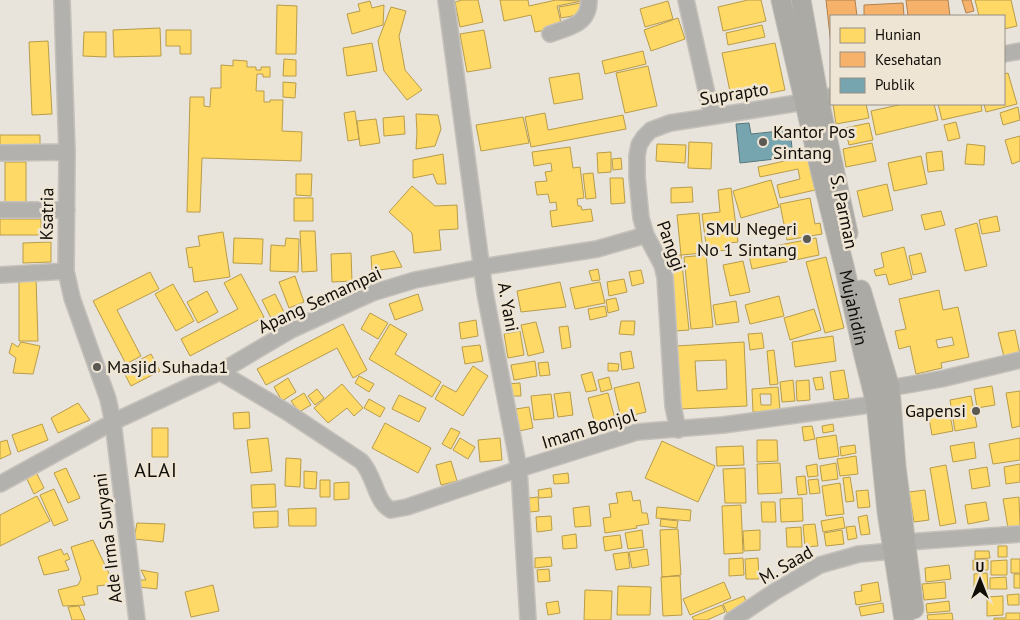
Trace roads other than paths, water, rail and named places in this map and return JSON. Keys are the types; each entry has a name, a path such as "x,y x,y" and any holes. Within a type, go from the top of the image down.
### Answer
{"main road":[{"name":"Mujahidin","path":"781,0 818,99 876,404 900,546 916,620"},
{"name":"S. Parman","path":"801,0 818,99 859,282 890,388 900,546"},
{"name":"Mujahidin","path":"900,546 904,620"}],"street":[{"name":"Ksatria","path":"62,0 67,152 66,270 72,298 108,399 113,422"},
{"name":"A. Yani","path":"446,0 485,293 520,469 528,620"},
{"path":"550,34 578,24 587,16 589,0"},
{"path":"686,0 712,116"},
{"path":"1005,54 1020,51"},
{"name":"Suprapto","path":"670,123 818,99"},
{"name":"Panggi","path":"670,123 650,130 639,145 637,177 646,235 662,265 665,277 673,406 678,430"},
{"path":"0,153 67,152"},
{"path":"0,210 67,210"},
{"name":"Apang Semampai","path":"0,484 113,422 220,372 291,330 372,293 415,280 482,267 597,249 646,235"},
{"path":"0,274 66,270"},
{"path":"876,404 890,388 941,379 1020,360"},
{"name":"Imam Bonjol","path":"220,372 287,412 361,461 369,470 383,505 391,510 407,508 520,469 637,432 678,430 876,404"},
{"name":"Ade Irma Suryani","path":"113,422 137,620"},
{"name":"M. Saad","path":"732,620 820,565 859,554 900,546 1020,534"}],"place":[{"name":"Kantor Pos Sintang","path":"763,142"},
{"name":"SMU Negeri No 1 Sintang","path":"807,239"},
{"name":"Masjid Suhada1","path":"97,367"},
{"name":"Gapensi","path":"976,411"}],"district":[{"name":"ALAI","path":"156,470"}]}
